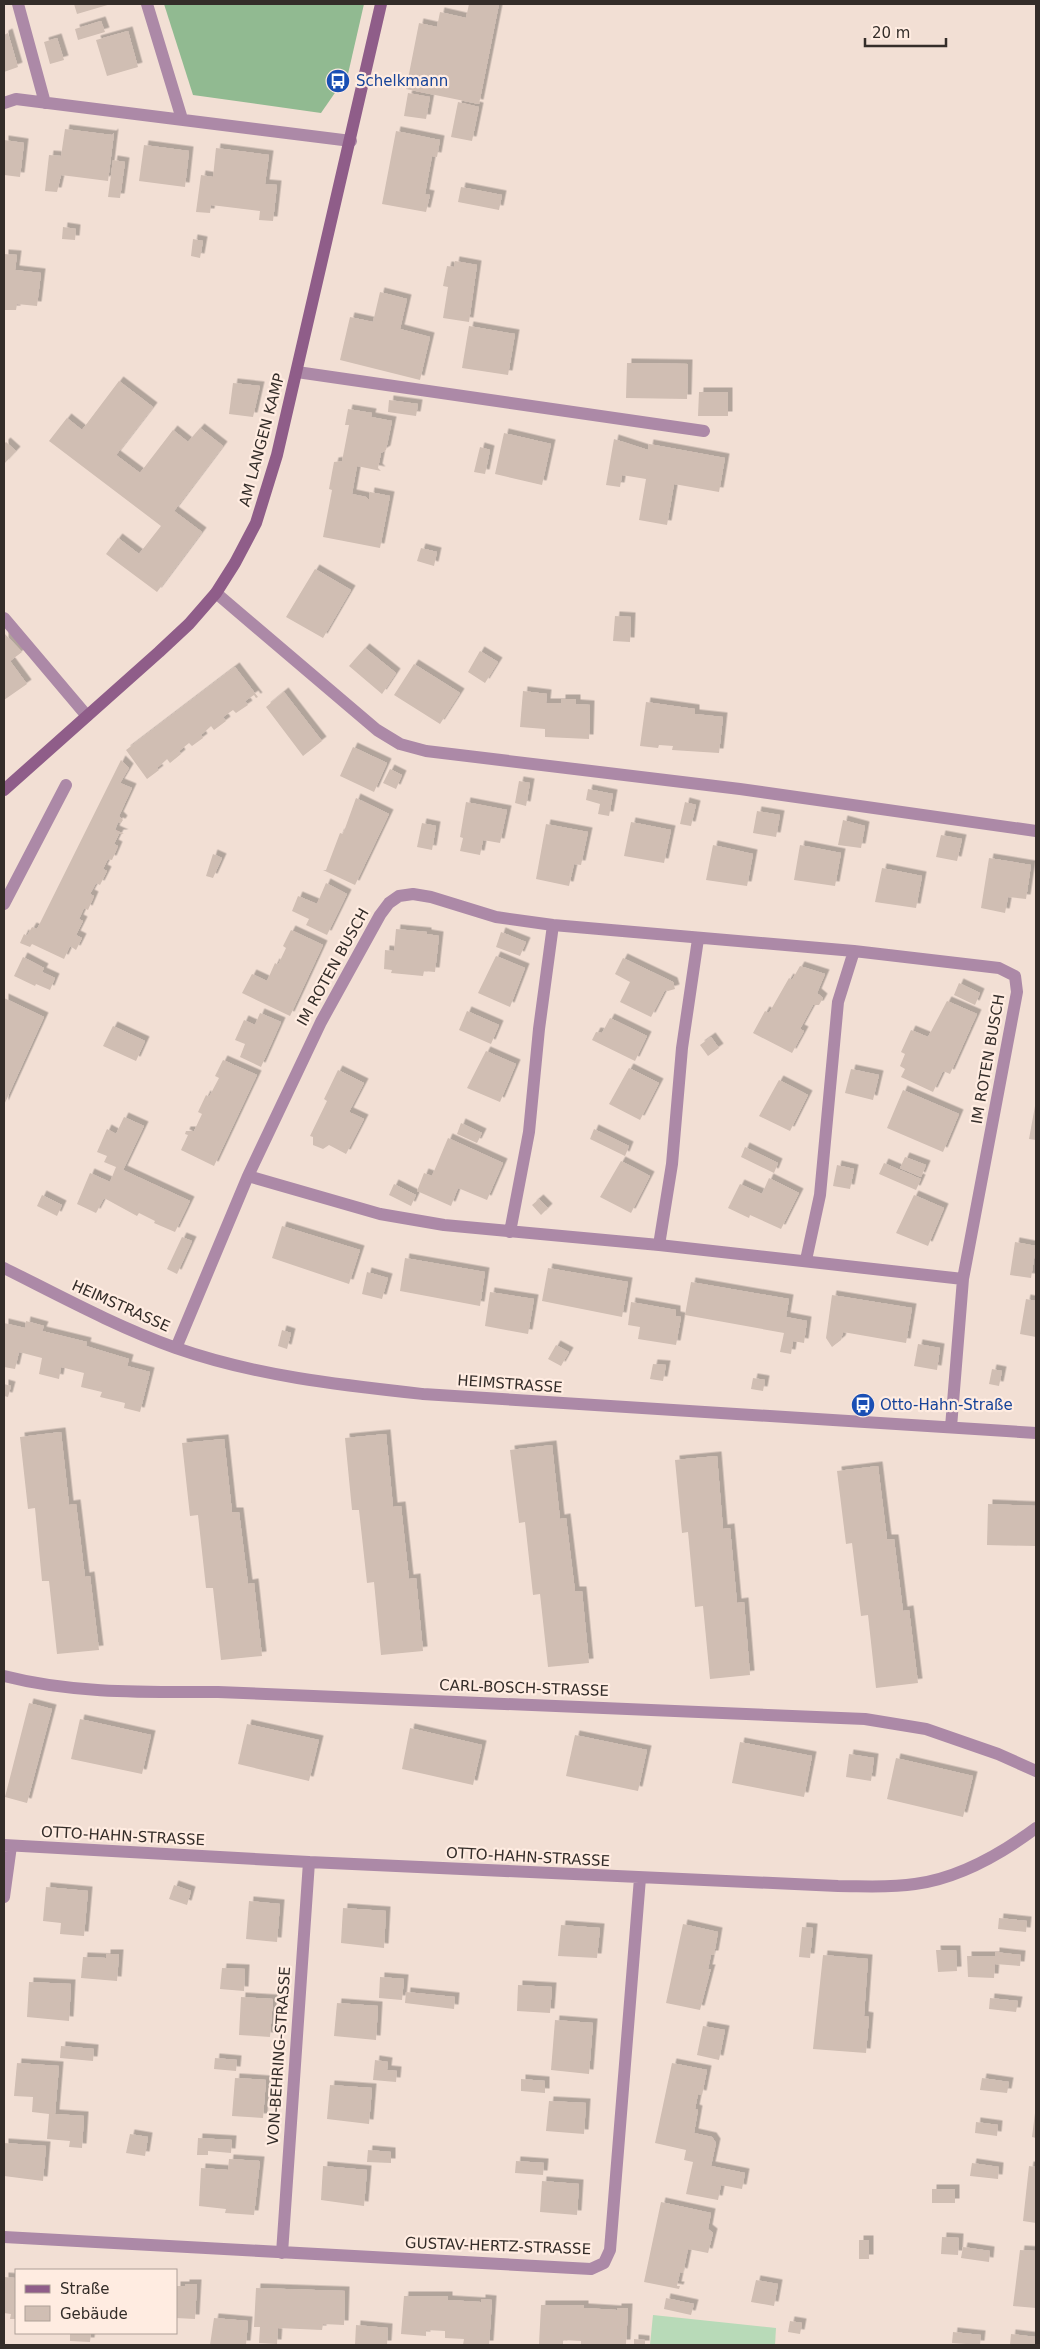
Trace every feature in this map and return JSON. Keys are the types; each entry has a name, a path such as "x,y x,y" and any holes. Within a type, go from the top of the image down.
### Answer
{"street":[{"path":"18,4 45,103"},
{"path":"147,4 182,119"},
{"name":"AM LANGEN KAMP","path":"4,790 189,624 216,593 236,563 256,523 278,455 382,4"},
{"path":"4,103 16,99 351,141"},
{"path":"297,372 704,431"},
{"path":"216,593 377,730 400,744 426,751 740,789 1036,831"},
{"path":"4,618 87,716"},
{"path":"4,904 66,785"},
{"name":"IM ROTEN BUSCH","path":"176,1348 248,1176 321,1022 380,915 389,903 399,896 422,896 496,917 554,925 698,939 854,951 999,968 1015,976 1017,992 963,1279 951,1427"},
{"path":"510,1232 529,1132 539,1029 554,925"},
{"path":"659,1245 672,1164 682,1048 698,939"},
{"path":"806,1260 820,1195 838,1002 854,951"},
{"path":"248,1176 380,1214 444,1225 806,1260 963,1279"},
{"name":"HEIMSTRASSE","path":"4,1268 80,1307 176,1348 257,1371 332,1384 423,1394 1036,1433"},
{"name":"CARL-BOSCH-STRASSE","path":"4,1676 37,1685 112,1691 218,1692 866,1719 926,1729 998,1754 1036,1771"},
{"name":"OTTO-HAHN-STRASSE","path":"7,1845 309,1862 838,1886 916,1884 963,1872 1006,1850 1036,1828"},
{"path":"4,1897 7,1845"},
{"name":"VON-BEHRING-STRASSE","path":"282,2253 309,1862"},
{"name":"GUSTAV-HERTZ-STRASSE","path":"4,2236 591,2269 604,2263 610,2250 640,1878"}],"green space":[{"path":"164,4 364,4 348,74 321,113 193,95"},
{"path":"653,2315 776,2328 775,2345 650,2345"}],"building":[{"path":"74,4 111,4 77,14"},
{"path":"469,4 499,4 479,104 406,89 419,23 437,27 440,12 466,18"},
{"path":"101,21 105,32 78,40 75,29"},
{"path":"128,31 138,67 107,76 96,40"},
{"path":"8,33 18,67 4,72 4,35"},
{"path":"57,38 64,60 50,64 44,42"},
{"path":"408,93 430,97 426,119 404,116"},
{"path":"458,102 479,107 472,141 451,137"},
{"path":"65,129 112,135 114,133 108,181 61,175 57,192 45,191 49,155 61,156"},
{"path":"396,131 440,140 437,157 432,156 425,194 430,195 426,212 382,204"},
{"path":"4,140 24,143 20,177 4,175"},
{"path":"144,145 189,151 185,187 139,181"},
{"path":"216,148 269,155 265,184 277,185 273,221 259,220 260,211 211,205 210,213 196,212 201,175 213,177"},
{"path":"113,160 125,162 120,198 108,197"},
{"path":"461,187 502,195 499,210 458,202"},
{"path":"63,227 76,229 75,240 62,239"},
{"path":"193,239 203,241 200,258 191,256"},
{"path":"4,254 17,255 15,270 41,273 37,306 17,304 16,310 4,310"},
{"path":"455,261 477,265 469,322 443,318 448,287 443,286 447,266 454,267"},
{"path":"380,292 407,299 400,329 430,337 420,380 340,360 350,317 373,322"},
{"path":"469,326 515,334 508,375 462,368"},
{"path":"627,363 688,364 687,399 626,398"},
{"path":"119,381 153,407 116,455 140,473 173,430 188,442 200,428 223,446 174,511 202,532 157,592 106,554 118,538 139,554 161,526 49,441 67,418 82,430"},
{"path":"233,383 260,386 253,417 229,414"},
{"path":"699,392 728,392 728,416 698,416"},
{"path":"389,400 418,404 416,416 388,412"},
{"path":"348,409 372,413 371,417 392,421 386,450 381,453 378,468 381,471 357,466 352,494 366,497 369,500 370,492 390,496 380,548 323,537 332,490 329,489 334,462 342,461 349,425 345,425"},
{"path":"504,433 551,444 542,485 495,474"},
{"path":"614,439 648,450 649,444 725,458 719,492 674,484 667,525 639,520 646,479 622,475 620,487 606,485"},
{"path":"6,442 16,451 4,464 4,444"},
{"path":"480,447 490,450 485,474 474,472"},
{"path":"421,548 437,552 434,566 417,561"},
{"path":"315,569 351,590 323,638 286,617"},
{"path":"615,616 631,617 630,642 613,641"},
{"path":"4,633 22,652 10,661 27,684 4,700"},
{"path":"365,648 396,673 382,694 349,666"},
{"path":"480,651 498,662 485,683 468,672"},
{"path":"414,664 460,693 440,724 394,695"},
{"path":"235,667 258,697 256,698 254,695 245,701 248,705 236,713 233,710 223,717 226,721 214,730 211,726 201,735 203,738 192,746 189,743 179,751 181,754 170,763 167,759 157,768 159,770 147,779 126,750"},
{"path":"523,691 547,694 546,703 561,703 561,699 576,699 576,704 590,705 589,739 545,737 545,729 520,727"},
{"path":"284,692 322,741 303,756 266,707"},
{"path":"646,702 695,709 695,714 723,717 719,753 672,750 673,746 659,745 658,748 640,746"},
{"path":"353,747 387,763 374,792 340,776"},
{"path":"121,760 129,768 120,783 132,788 119,816 123,820 121,823 118,822 115,830 124,834 119,834 114,844 118,846 112,860 108,859 103,869 107,871 100,885 96,883 90,894 94,896 88,910 84,908 79,919 83,921 76,935 82,938 76,950 70,946 64,959 32,944 30,947 20,943 24,934 27,936 32,927 37,929"},
{"path":"390,769 402,775 396,789 383,783"},
{"path":"519,781 530,783 526,806 515,803"},
{"path":"588,789 613,794 609,816 598,814 600,804 586,800"},
{"path":"356,798 389,814 355,885 323,870 326,870 340,833 343,834"},
{"path":"466,802 507,810 500,843 483,840 480,855 460,851 463,838 460,837"},
{"path":"685,802 696,805 691,826 680,824"},
{"path":"757,811 780,815 776,837 753,833"},
{"path":"843,820 865,826 861,848 838,845"},
{"path":"631,822 671,830 664,863 624,856"},
{"path":"422,823 436,826 432,850 417,847"},
{"path":"546,824 588,832 581,865 574,864 569,886 536,879"},
{"path":"941,835 962,839 957,861 936,857"},
{"path":"713,845 753,854 747,886 706,880"},
{"path":"800,845 841,853 835,886 794,880"},
{"path":"213,854 222,858 213,878 206,876"},
{"path":"989,858 1031,865 1026,899 1008,897 1005,913 981,908"},
{"path":"882,868 922,876 916,908 875,902"},
{"path":"326,883 347,894 327,935 306,925 309,919 292,911 298,896 317,904"},
{"path":"396,929 427,932 427,934 439,936 435,972 424,971 423,976 391,973 392,970 384,969 385,950 394,951"},
{"path":"291,930 323,945 290,1016 242,993 252,974 267,981 275,963 278,965 286,948 283,946"},
{"path":"501,932 526,942 520,956 496,947"},
{"path":"496,956 525,968 510,1007 478,993"},
{"path":"23,957 44,968 42,972 55,978 50,990 36,984 35,986 14,976"},
{"path":"623,958 673,982 675,989 665,990 651,1017 620,1002 630,982 615,974"},
{"path":"800,966 825,974 817,993 823,998 819,1005 813,1005 800,1029 804,1031 792,1053 753,1033 765,1011 769,1013 789,978 792,980"},
{"path":"959,983 980,993 975,1005 954,995"},
{"path":"4,998 44,1017 4,1105"},
{"path":"947,1001 977,1014 950,1074 943,1071 933,1092 901,1077 905,1069 900,1066 905,1054 901,1052 911,1030 928,1037"},
{"path":"467,1011 499,1025 491,1044 459,1030"},
{"path":"260,1013 281,1022 261,1067 240,1057 245,1044 235,1040 244,1020 255,1025"},
{"path":"610,1018 647,1036 635,1061 592,1040 596,1032 602,1033"},
{"path":"113,1026 145,1041 136,1061 103,1046"},
{"path":"711,1037 719,1048 708,1056 700,1045"},
{"path":"486,1051 516,1064 500,1102 467,1088"},
{"path":"223,1060 257,1075 214,1166 181,1150 188,1135 185,1134 186,1131 194,1131 202,1114 198,1112 206,1095 209,1097 219,1078 215,1076"},
{"path":"629,1068 659,1083 640,1120 609,1104"},
{"path":"851,1069 879,1075 873,1100 845,1093"},
{"path":"338,1070 364,1083 349,1112 364,1119 346,1154 329,1145 323,1149 313,1145 313,1137 310,1136 327,1101 324,1099"},
{"path":"779,1080 808,1095 790,1131 759,1116"},
{"path":"903,1090 959,1114 943,1152 887,1128"},
{"path":"1036,1106 1036,1140 1029,1139"},
{"path":"124,1117 144,1126 123,1170 190,1201 175,1232 154,1223 155,1221 139,1213 137,1216 104,1198 96,1213 77,1204 90,1173 110,1182 116,1167 104,1162 107,1156 97,1152 107,1129 116,1134"},
{"path":"461,1123 482,1133 477,1143 457,1134"},
{"path":"594,1129 629,1146 625,1156 590,1139"},
{"path":"448,1138 503,1163 487,1200 458,1188 451,1206 417,1191 424,1173 432,1176"},
{"path":"745,1147 778,1163 774,1173 741,1157"},
{"path":"905,1157 926,1165 921,1177 900,1168"},
{"path":"621,1161 650,1176 631,1213 600,1197"},
{"path":"884,1163 921,1179 916,1190 879,1174"},
{"path":"837,1165 854,1169 850,1189 833,1186"},
{"path":"769,1178 799,1193 781,1229 750,1215 749,1218 728,1208 740,1184 762,1194"},
{"path":"394,1184 416,1195 411,1206 389,1195"},
{"path":"42,1195 62,1205 57,1216 37,1206"},
{"path":"914,1195 944,1208 928,1246 896,1233"},
{"path":"539,1199 548,1208 541,1215 532,1205"},
{"path":"282,1226 360,1250 349,1284 272,1258"},
{"path":"182,1237 192,1241 177,1274 167,1269"},
{"path":"1015,1242 1036,1246 1031,1278 1010,1275"},
{"path":"405,1258 485,1272 480,1306 400,1291"},
{"path":"548,1268 628,1282 622,1317 542,1301"},
{"path":"367,1272 388,1278 382,1299 362,1294"},
{"path":"691,1282 789,1299 786,1317 807,1321 804,1343 793,1341 791,1354 780,1352 784,1333 685,1315"},
{"path":"490,1292 534,1299 528,1334 485,1326"},
{"path":"832,1295 912,1308 906,1343 843,1332 841,1340 832,1347 826,1338"},
{"path":"1026,1299 1036,1301 1036,1337 1020,1334"},
{"path":"631,1302 676,1310 676,1316 681,1317 676,1345 638,1339 640,1327 628,1325"},
{"path":"26,1321 44,1326 42,1331 87,1342 86,1346 129,1359 127,1366 150,1372 140,1412 124,1408 125,1403 100,1397 102,1392 81,1387 84,1373 61,1367 59,1379 39,1374 42,1358 19,1352 15,1369 4,1367 4,1323 25,1328"},
{"path":"282,1330 291,1333 287,1349 278,1346"},
{"path":"918,1344 940,1348 937,1370 914,1366"},
{"path":"556,1345 569,1352 561,1366 548,1359"},
{"path":"653,1364 666,1365 663,1381 650,1379"},
{"path":"992,1369 1002,1371 999,1386 989,1384"},
{"path":"753,1378 765,1380 763,1391 751,1389"},
{"path":"4,1384 11,1386 8,1397 4,1396"},
{"path":"61,1432 69,1505 76,1504 85,1577 90,1576 99,1650 57,1654 49,1581 42,1581 35,1508 28,1509 20,1437"},
{"path":"386,1434 393,1507 401,1506 409,1579 416,1578 423,1651 381,1655 374,1582 367,1583 359,1510 352,1510 345,1438"},
{"path":"224,1439 232,1512 239,1512 248,1584 254,1583 262,1656 221,1660 213,1588 206,1588 198,1515 190,1516 182,1443"},
{"path":"552,1445 560,1519 566,1518 575,1591 582,1591 589,1663 548,1667 540,1594 533,1595 525,1522 519,1523 510,1450"},
{"path":"717,1456 723,1529 730,1528 737,1603 744,1602 750,1675 710,1679 703,1606 695,1607 688,1532 682,1533 675,1460"},
{"path":"878,1466 887,1539 894,1539 903,1611 909,1610 918,1683 876,1688 868,1615 861,1616 852,1543 846,1544 837,1471"},
{"path":"988,1504 1036,1506 1036,1546 987,1545"},
{"path":"29,1703 52,1709 27,1803 5,1797"},
{"path":"80,1719 151,1735 142,1774 71,1759"},
{"path":"247,1724 319,1740 309,1781 238,1764"},
{"path":"410,1728 482,1745 473,1785 402,1769"},
{"path":"575,1735 647,1750 638,1791 566,1776"},
{"path":"740,1742 812,1756 804,1797 732,1783"},
{"path":"849,1754 874,1758 871,1781 846,1777"},
{"path":"896,1758 973,1776 963,1817 887,1799"},
{"path":"174,1885 191,1891 187,1905 169,1899"},
{"path":"46,1887 88,1891 84,1936 60,1934 61,1923 43,1921"},
{"path":"249,1901 280,1904 277,1942 246,1939"},
{"path":"343,1908 386,1911 384,1948 341,1943"},
{"path":"999,1918 1027,1921 1026,1932 998,1929"},
{"path":"683,1924 718,1932 714,1955 711,1955 708,1969 711,1969 700,2010 666,2003"},
{"path":"561,1925 600,1928 597,1958 558,1956"},
{"path":"802,1927 813,1928 810,1958 799,1957"},
{"path":"936,1950 956,1950 957,1971 938,1972"},
{"path":"995,1952 1021,1955 1020,1966 995,1964 994,1978 968,1977 967,1956 995,1956"},
{"path":"106,1954 119,1954 117,1981 81,1978 83,1957 106,1958"},
{"path":"823,1955 868,1959 864,2016 869,2017 866,2053 813,2049"},
{"path":"222,1968 245,1969 244,1991 220,1989"},
{"path":"380,1977 404,1979 402,2000 379,1998"},
{"path":"29,1982 71,1984 69,2021 27,2017"},
{"path":"518,1985 552,1987 550,2013 517,2011"},
{"path":"406,1992 455,1997 454,2009 405,2003"},
{"path":"241,1997 273,1999 270,2037 239,2035"},
{"path":"990,1998 1018,2001 1016,2012 989,2009"},
{"path":"337,2003 378,2006 376,2040 334,2036"},
{"path":"555,2020 593,2023 589,2074 551,2070"},
{"path":"703,2026 725,2030 719,2060 697,2055"},
{"path":"61,2046 94,2049 93,2061 60,2058"},
{"path":"215,2058 237,2060 236,2071 214,2069"},
{"path":"375,2060 388,2062 387,2070 397,2071 396,2082 373,2080"},
{"path":"17,2063 59,2066 55,2114 84,2116 82,2148 69,2147 70,2141 47,2139 49,2114 32,2112 33,2097 14,2096"},
{"path":"672,2063 707,2070 702,2095 698,2094 695,2109 698,2110 694,2133 712,2137 716,2143 711,2166 745,2173 742,2189 721,2185 718,2200 686,2194 693,2162 684,2160 686,2150 655,2143"},
{"path":"235,2078 266,2080 263,2118 232,2116"},
{"path":"982,2078 1009,2082 1007,2093 980,2090"},
{"path":"521,2079 545,2081 545,2093 521,2091"},
{"path":"330,2085 372,2088 369,2124 327,2119"},
{"path":"549,2101 586,2103 584,2134 546,2131"},
{"path":"1036,2113 1036,2138 1032,2137"},
{"path":"976,2122 998,2125 997,2136 975,2133"},
{"path":"130,2134 148,2137 145,2156 126,2153"},
{"path":"198,2138 232,2140 231,2153 208,2151 208,2155 197,2155"},
{"path":"4,2143 46,2146 43,2181 4,2176"},
{"path":"368,2150 391,2152 391,2163 367,2162"},
{"path":"229,2159 260,2161 254,2215 225,2213 226,2209 199,2206 201,2168 228,2170"},
{"path":"516,2161 544,2163 543,2175 515,2173"},
{"path":"972,2163 999,2167 998,2179 970,2176"},
{"path":"323,2166 367,2170 364,2206 321,2200"},
{"path":"1029,2166 1036,2167 1036,2223 1023,2221"},
{"path":"542,2181 579,2184 577,2215 540,2212"},
{"path":"932,2189 955,2189 955,2203 932,2203"},
{"path":"661,2202 711,2213 708,2229 713,2233 708,2253 688,2249 683,2273 680,2272 677,2286 680,2286 679,2289 644,2282"},
{"path":"942,2237 959,2238 958,2255 941,2254"},
{"path":"859,2240 869,2240 869,2259 859,2259"},
{"path":"963,2247 990,2251 989,2262 961,2258"},
{"path":"1020,2250 1036,2251 1036,2308 1013,2306"},
{"path":"4,2277 15,2278 15,2319 10,2319 11,2314 4,2313"},
{"path":"756,2280 778,2284 774,2306 751,2302"},
{"path":"185,2284 197,2284 195,2319 178,2318 178,2286 185,2286"},
{"path":"256,2288 345,2291 344,2325 323,2324 322,2330 278,2328 277,2344 259,2343 260,2327 254,2327"},
{"path":"404,2296 448,2296 448,2300 481,2302 481,2299 492,2300 489,2345 463,2345 464,2339 445,2338 445,2331 426,2330 426,2336 401,2334"},
{"path":"666,2298 694,2304 691,2315 664,2309"},
{"path":"541,2305 584,2305 584,2308 617,2310 617,2308 628,2308 626,2344 581,2345 581,2341 563,2340 563,2345 539,2344"},
{"path":"214,2318 248,2321 246,2345 210,2345"},
{"path":"790,2321 802,2323 800,2334 788,2332"},
{"path":"356,2325 388,2328 387,2345 355,2345"},
{"path":"953,2332 981,2335 980,2345 952,2343"},
{"path":"70,2334 91,2334 90,2342 70,2341"},
{"path":"1011,2334 1036,2337 1036,2345 1010,2345"},
{"path":"634,2339 645,2340 645,2345 634,2345"}],"place":[{"name":"Schelkmann","path":"338,81"},
{"name":"Otto-Hahn-Straße","path":"863,1405"}]}
